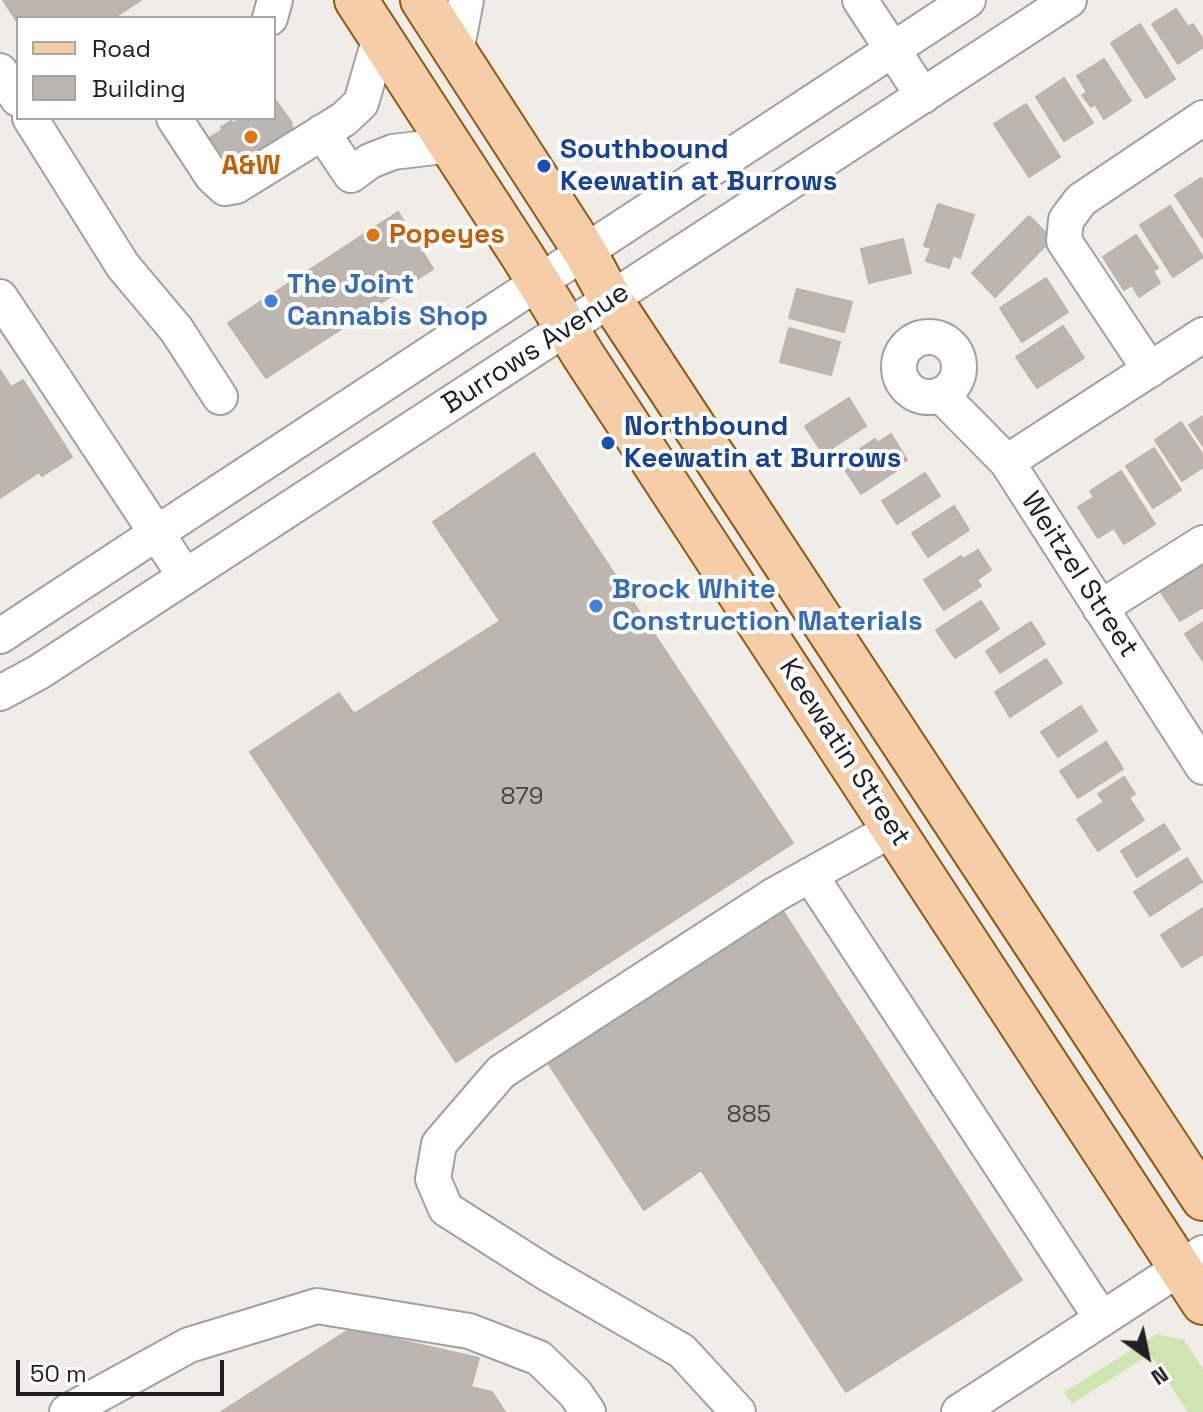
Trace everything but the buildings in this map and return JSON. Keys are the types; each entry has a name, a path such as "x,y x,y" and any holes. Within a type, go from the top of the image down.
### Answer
{"main road":[{"name":"Keewatin Street","path":"356,0 539,282 566,329 893,829 1192,1260 1203,1303"},
{"name":"Keewatin Street","path":"422,0 585,252 611,300 1203,1199"}],"street":[{"path":"456,52 466,0"},
{"path":"860,0 923,96"},
{"name":"Burrows Avenue","path":"0,636 968,0"},
{"name":"Burrows Avenue","path":"0,693 39,672 1069,0"},
{"path":"175,120 212,176 225,188 236,186 344,119 361,103 380,37"},
{"path":"0,71 16,96"},
{"path":"1150,370 1064,241 1066,220 1081,200 1203,118"},
{"path":"31,120 123,266 176,329 220,397"},
{"path":"322,132 351,175 370,161 393,152 451,145"},
{"path":"0,297 185,576"},
{"path":"1007,462 1203,335"},
{"name":"Weitzel Street","path":"941,395 1007,462 1203,767"},
{"path":"1100,608 1203,543"},
{"path":"738,1412 682,1351 545,1272 446,1209 433,1179 439,1144 501,1072 776,894 893,829"},
{"path":"810,875 1102,1319"},
{"path":"959,1412 1192,1260"},
{"path":"67,1412 189,1345 317,1306 469,1331 539,1358 575,1393 588,1412"}],"green space":[{"path":"1157,1334 1184,1340 1203,1369 1203,1412 1188,1412 1150,1354 1072,1404 1064,1392"}],"place":[{"name":"A&W","path":"251,137"},
{"name":"Southbound Keewatin at Burrows","path":"544,166"},
{"name":"Popeyes","path":"373,235"},
{"name":"The Joint Cannabis Shop","path":"271,301"},
{"name":"Northbound Keewatin at Burrows","path":"608,443"},
{"name":"Brock White Construction Materials","path":"596,606"}]}
